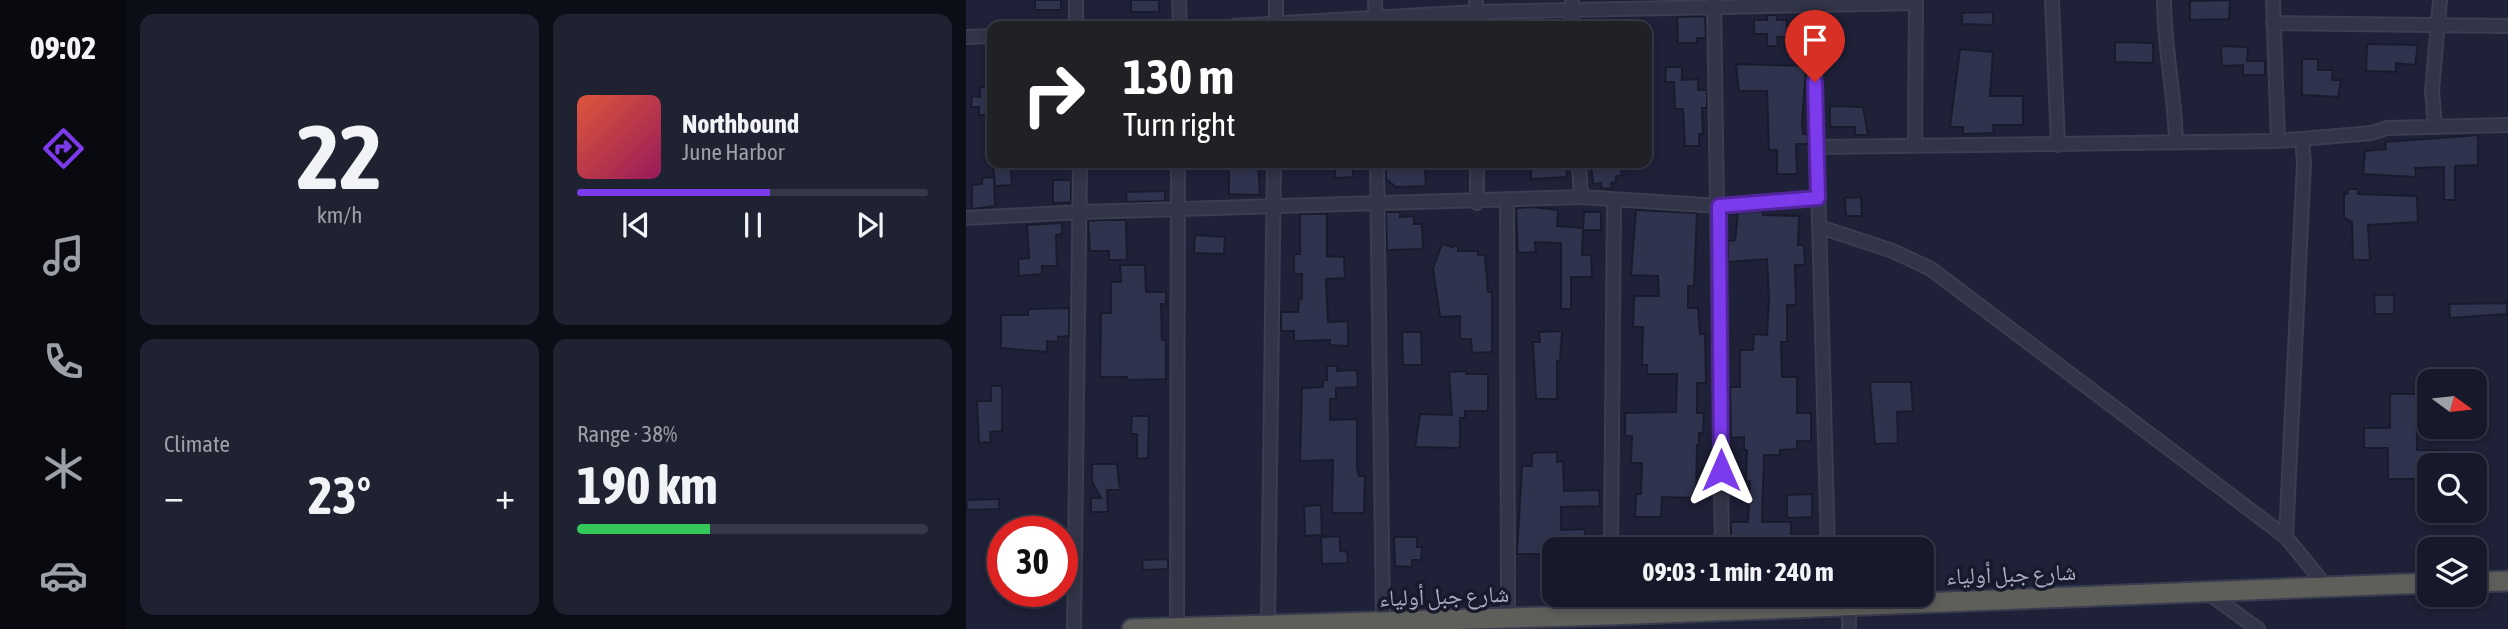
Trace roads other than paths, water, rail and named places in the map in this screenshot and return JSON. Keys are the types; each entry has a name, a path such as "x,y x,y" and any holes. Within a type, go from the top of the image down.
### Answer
{"highway":[{"path":"2487,582 2508,581"},
{"name":"شارع جبل أولياء","path":"1934,599 2208,593 2325,585 2417,583"},
{"name":"شارع جبل أولياء","path":"1132,629 1508,618 1595,607"}],"street":[{"path":"1076,0 1076,21"},
{"path":"1179,0 1180,21"},
{"path":"1276,0 1276,21"},
{"path":"1375,0 1376,21"},
{"path":"2052,0 2058,145"},
{"path":"2164,0 2165,49 2175,102 2176,142"},
{"path":"2273,0 2278,141"},
{"path":"2435,125 2432,91 2434,42 2439,26 2440,0"},
{"path":"1382,21 1476,6 1916,1 1915,144"},
{"path":"1813,3 1828,537"},
{"path":"1714,4 1719,206 1721,537"},
{"path":"2273,23 2508,26"},
{"path":"966,37 987,36"},
{"path":"1818,147 2278,141 2435,125 2508,125"},
{"path":"2286,537 2304,163 2302,139"},
{"path":"1074,629 1082,212 1080,168"},
{"path":"1177,627 1178,168"},
{"path":"1268,624 1274,168"},
{"path":"1377,168 1383,622"},
{"path":"1477,168 1477,202"},
{"path":"1580,168 1581,197"},
{"path":"966,218 1581,197 1719,206 1818,198"},
{"path":"1507,199 1508,618"},
{"path":"1611,537 1614,200"},
{"path":"1820,227 1893,251 1931,269 2286,537 2325,585"},
{"path":"2208,593 2258,629"},
{"path":"1839,607 1849,629"}]}
